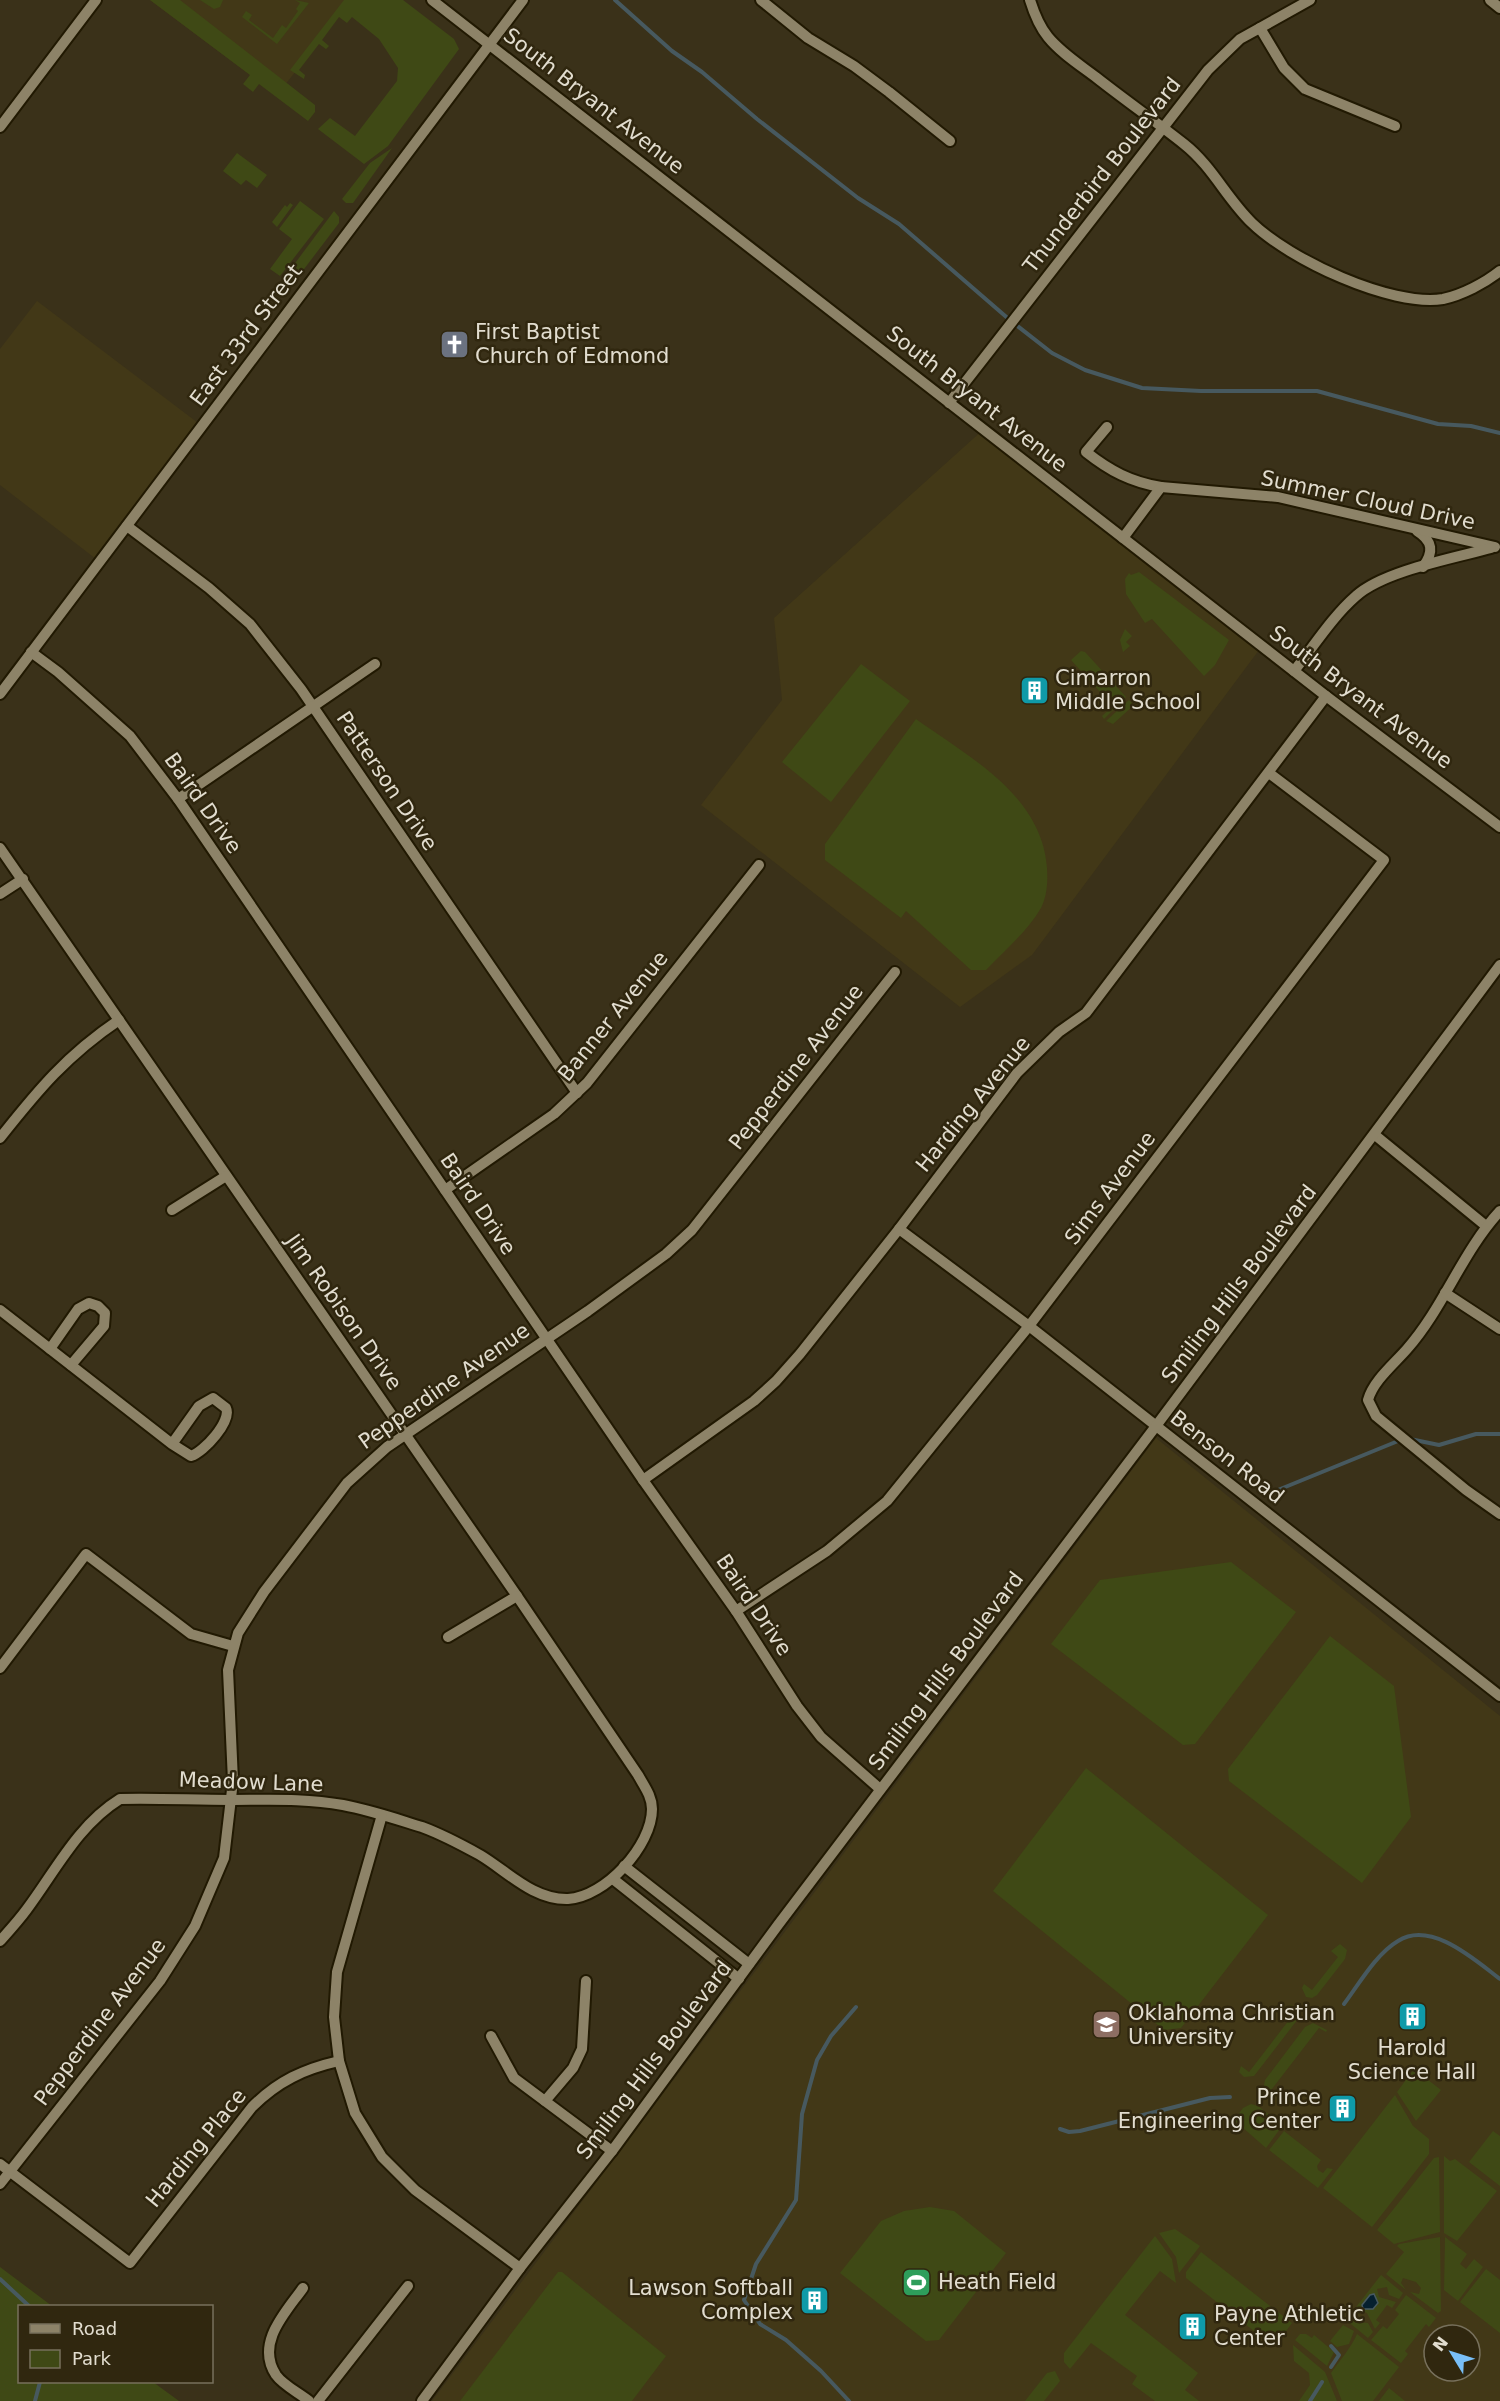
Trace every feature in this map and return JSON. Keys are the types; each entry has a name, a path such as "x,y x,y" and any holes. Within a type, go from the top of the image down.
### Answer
{"street":[{"path":"0,127 96,0"},
{"name":"South Bryant Avenue","path":"432,0 1326,696 1500,827"},
{"name":"East 33rd Street","path":"0,694 523,0"},
{"path":"761,0 808,38 854,66 889,92 950,141"},
{"path":"1030,0 1034,14 1047,36 1069,57 1186,145 1205,164 1236,206 1271,240 1352,283 1376,291 1443,299 1471,289 1500,271"},
{"name":"Thunderbird Boulevard","path":"949,403 1162,128 1220,57 1240,39 1310,0"},
{"path":"1490,0 1500,8"},
{"path":"1260,28 1284,68 1305,89 1395,126"},
{"name":"Summer Cloud Drive","path":"1107,426 1086,452 1112,472 1142,484 1278,497 1497,546"},
{"path":"1123,538 1161,487"},
{"name":"Patterson Drive","path":"127,526 208,588 250,624 313,707 577,1093"},
{"path":"1412,528 1429,540 1431,547 1429,559 1423,567"},
{"path":"1294,671 1341,611 1357,594 1374,583 1497,546"},
{"name":"Baird Drive","path":"32,652 130,736 178,799 643,1480 736,1611 797,1706 821,1737 880,1789"},
{"path":"178,799 375,664"},
{"name":"Harding Avenue","path":"643,1480 754,1401 800,1354 899,1229 1017,1073 1059,1032 1086,1013 1326,696"},
{"name":"Sims Avenue","path":"736,1611 826,1551 887,1501 1029,1326 1384,860 1269,774"},
{"name":"Jim Robison Drive","path":"0,848 517,1596 647,1790 652,1809 649,1827 613,1879"},
{"name":"Banner Avenue","path":"445,1190 554,1114 577,1093 596,1073 759,864"},
{"path":"0,894 23,879"},
{"name":"Smiling Hills Boulevard","path":"422,2401 520,2268 612,2151 880,1789 1375,1135 1500,965"},
{"name":"Pepperdine Avenue","path":"0,2184 160,1981 195,1926 224,1858 231,1800 232,1742 227,1685 233,1646 245,1620 264,1592 347,1483 387,1447 640,1275 692,1230 895,972"},
{"path":"0,1138 70,1056 119,1020"},
{"path":"1375,1135 1486,1226"},
{"path":"172,1210 226,1176"},
{"path":"1500,1211 1486,1226 1411,1345 1372,1389 1368,1400 1376,1416 1466,1490 1500,1514"},
{"name":"Benson Road","path":"899,1229 1029,1326 1500,1696"},
{"path":"1445,1293 1500,1329"},
{"path":"50,1349 78,1309 89,1303 98,1306 105,1313 104,1326 71,1365"},
{"path":"0,1310 172,1444 191,1456 197,1454 225,1424 228,1417 226,1408 213,1398 203,1401 172,1444"},
{"path":"0,1668 86,1554 191,1634 233,1646"},
{"path":"448,1637 517,1596"},
{"name":"Meadow Lane","path":"0,1941 26,1911 78,1837 106,1808 120,1799 298,1800 344,1805 425,1828 479,1855 533,1890 554,1898 581,1897 613,1879"},
{"path":"382,1815 337,1972 334,2017 339,2061 355,2113 382,2157 415,2190 520,2268"},
{"path":"624,1866 749,1964"},
{"path":"613,1879 739,1979"},
{"path":"545,2101 573,2068 582,2049 586,1981"},
{"path":"491,2036 509,2072 612,2151"},
{"name":"Harding Place","path":"10,2171 130,2263 252,2107 268,2091 287,2078 311,2067 339,2061"},
{"path":"0,2164 10,2171"},
{"path":"318,2401 408,2286"},
{"path":"303,2288 273,2329 270,2361 277,2376 309,2401"}],"shaded area":[{"path":"150,0 352,0 277,95"},
{"path":"37,301 202,426 100,562 0,485 0,349"},
{"path":"984,429 1262,646 1032,955 960,1007 701,805 782,700 774,618"},
{"name":"Oklahoma Christian University","path":"1156,1438 1500,1716 1500,2401 432,2401"}],"green space":[{"path":"150,0 180,0 315,105 315,112 308,121 259,84 253,92 243,84 250,75"},
{"path":"200,0 223,0 220,7 214,9"},
{"path":"295,0 309,3 277,44 242,17 246,11 252,15 249,20 273,38 282,25 286,28 298,11 296,9 300,3"},
{"path":"344,0 403,0 454,39 459,49 388,146 364,164 318,129 330,118 355,136 397,81 398,68 379,39 352,17 347,23 339,17 322,40 329,46 326,49 319,44 299,70 305,75 304,79 290,70"},
{"path":"392,148 353,203 346,203 342,199 370,163"},
{"path":"237,153 267,175 257,188 246,180 241,185 223,171"},
{"path":"300,201 324,219 280,276 270,269 292,239 279,229"},
{"path":"290,203 293,205 277,227 272,222 285,205 287,207"},
{"path":"334,211 339,217 339,223 298,277 289,281 284,278"},
{"path":"1139,572 1229,640 1215,665 1204,676 1152,619 1145,623 1126,594 1125,579 1129,573 1131,575"},
{"path":"1125,629 1132,636 1126,642 1130,646 1123,652 1120,640"},
{"path":"1081,651 1085,652 1126,697 1104,719 1102,716 1113,706 1071,660"},
{"path":"861,664 910,701 831,802 782,762"},
{"path":"1129,700 1134,705 1113,724 1106,721"},
{"path":"916,719 999,780 1032,819 1042,842 1047,868 1047,889 1041,908 1023,933 986,970 971,970 906,911 901,918 825,860 825,844"},
{"path":"1231,1562 1296,1612 1195,1744 1183,1745 1051,1644 1100,1580"},
{"path":"1330,1636 1394,1686 1411,1817 1362,1883 1229,1781 1228,1769"},
{"path":"1086,1768 1268,1915 1181,2028 1164,2030 993,1891"},
{"path":"1340,1944 1347,1950 1345,1959 1317,1995 1312,1998 1306,1997 1302,1988 1304,1984 1312,1990 1338,1957 1331,1951"},
{"path":"1289,2004 1299,2009 1298,2019 1254,2076 1244,2077 1239,2072 1241,2066 1249,2072 1296,2011"},
{"path":"1313,2023 1327,2030 1326,2032 1319,2028 1268,2094 1274,2099 1272,2100 1263,2090 1265,2080 1305,2027"},
{"path":"1414,2069 1441,2090 1416,2121 1397,2092"},
{"path":"1395,2095 1413,2126 1429,2139 1429,2154 1372,2227 1323,2188"},
{"path":"1251,2104 1258,2106 1283,2125 1266,2148 1234,2120 1243,2108"},
{"path":"1284,2131 1321,2160 1317,2166 1318,2170 1323,2173 1327,2168 1333,2169 1318,2188 1269,2150"},
{"path":"1493,2131 1500,2136 1500,2186 1469,2162"},
{"path":"1444,2156 1450,2161 1455,2159 1497,2191 1457,2241 1444,2233"},
{"path":"1439,2157 1440,2232 1394,2244 1377,2230 1434,2158"},
{"name":"Heath Field","path":"930,2207 954,2211 1006,2253 939,2340 926,2341 840,2273 881,2221 904,2211"},
{"path":"1175,2229 1200,2246 1179,2273 1176,2257 1159,2233"},
{"path":"1155,2236 1172,2259 1176,2283 1160,2271 1125,2315 1198,2373 1185,2390 1199,2401 1155,2401 1132,2384 1137,2376 1091,2343 1070,2369 1064,2362 1064,2353"},
{"path":"1440,2237 1441,2311 1438,2313 1410,2292 1419,2294 1421,2288 1416,2282 1403,2278 1401,2283 1406,2290 1386,2274 1404,2252 1397,2246 1399,2244"},
{"path":"1445,2237 1467,2254 1460,2264 1466,2269 1474,2259 1483,2267 1458,2301 1444,2290"},
{"path":"1201,2252 1292,2323 1281,2338 1263,2338 1186,2278 1186,2272"},
{"path":"0,2267 51,2305 18,2305 18,2383 154,2383 179,2401 0,2401"},
{"path":"1486,2269 1500,2280 1500,2333 1460,2302"},
{"path":"558,2272 562,2272 666,2356 632,2401 460,2401"},
{"path":"1381,2275 1403,2293 1399,2299 1389,2295 1387,2287 1377,2289 1379,2297 1396,2302 1392,2308 1387,2305 1376,2320 1380,2323 1375,2329 1367,2313 1361,2311 1357,2315 1358,2322 1368,2323 1373,2332 1368,2338 1346,2320"},
{"path":"1406,2295 1436,2318 1432,2323 1422,2323 1422,2329 1405,2351 1408,2354 1401,2363 1371,2340 1383,2326 1387,2329 1399,2314 1395,2310"},
{"path":"1343,2325 1354,2331 1349,2344 1337,2347 1330,2341"},
{"path":"1300,2334 1306,2334 1312,2338 1314,2335 1334,2352 1327,2366 1295,2340"},
{"path":"1357,2334 1399,2367 1373,2401 1342,2401 1331,2373"},
{"path":"1293,2345 1325,2372 1337,2401 1299,2401 1310,2385 1309,2373 1294,2361"},
{"path":"1055,2371 1060,2381 1044,2401 1025,2401 1047,2373"},
{"path":"1389,2388 1405,2401 1379,2401"}],"water":[{"path":"1374,2294 1378,2303 1373,2309 1363,2309 1362,2305 1370,2295"}],"waterway":[{"path":"615,0 672,51 702,72 757,119 858,198 899,224 1011,321 1052,353 1085,370 1142,388 1201,391 1317,391 1438,424 1471,426 1500,433"},
{"path":"1410,1439 1439,1445 1476,1434 1500,1434"},
{"path":"1273,1492 1403,1439"},
{"path":"1344,2004 1382,1954 1398,1941 1411,1936 1424,1935 1452,1945 1500,1979"},
{"path":"849,2401 821,2371 786,2340 760,2324 744,2300 756,2264 796,2200 802,2114 817,2060 831,2036 856,2007"},
{"path":"1060,2129 1069,2132 1080,2131 1210,2098 1230,2097"},
{"path":"0,2279 28,2305"},
{"path":"1331,2346 1339,2355 1331,2367"},
{"path":"1310,2401 1322,2382"},
{"path":"35,2401 40,2383"}],"place":[{"name":"First Baptist Church of Edmond","path":"454,344"},
{"name":"Cimarron Middle School","path":"1034,690"},
{"name":"Harold Science Hall","path":"1412,2017"},
{"name":"Oklahoma Christian University","path":"1107,2025"},
{"name":"Prince Engineering Center","path":"1342,2109"},
{"name":"Heath Field","path":"917,2282"},
{"name":"Lawson Softball Complex","path":"814,2300"},
{"name":"Payne Athletic Center","path":"1193,2326"}]}
